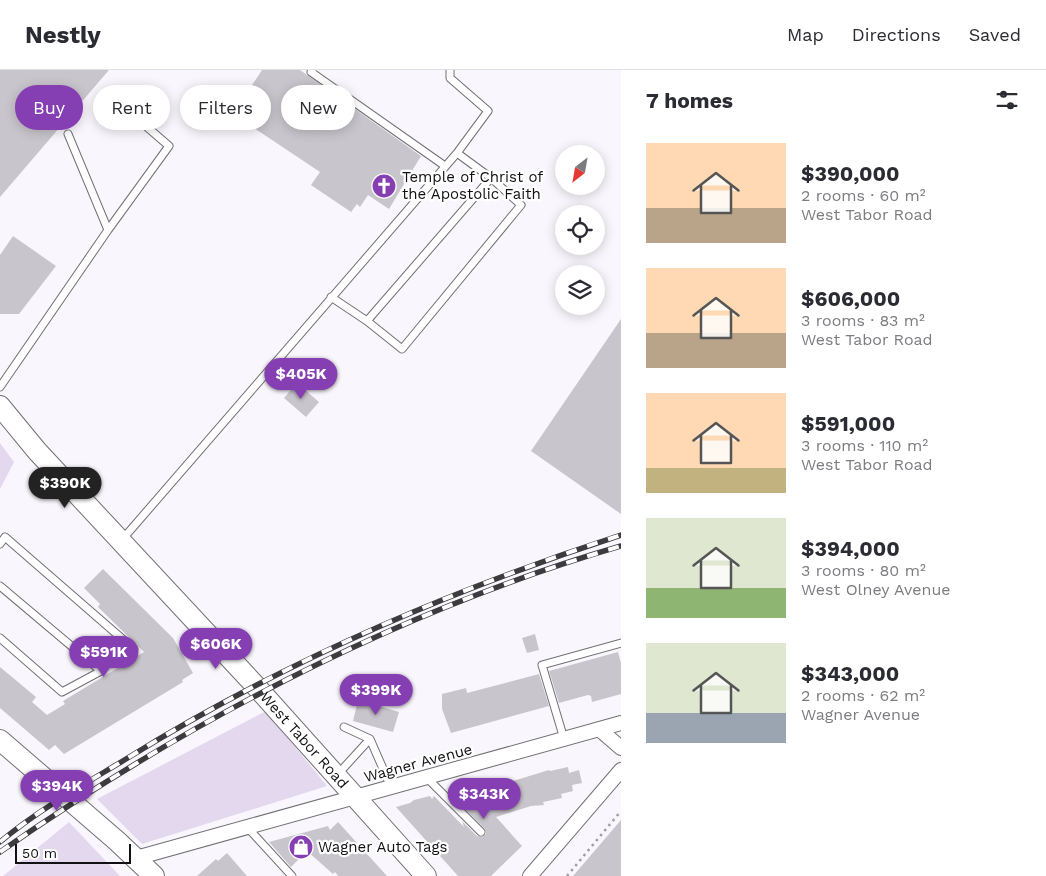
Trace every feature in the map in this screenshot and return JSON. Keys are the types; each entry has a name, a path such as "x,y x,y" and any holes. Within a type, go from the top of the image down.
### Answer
{"street":[{"name":"West Tabor Road","path":"2,409 120,543 252,682 335,777 426,876"},
{"name":"Wagner Avenue","path":"136,858 621,723"},
{"path":"599,729 621,748"},
{"path":"0,740 136,858 154,876"},
{"path":"530,876 621,770"}],"lane":[{"path":"312,70 311,72 445,166"},
{"path":"120,543 457,153 488,111 450,78 450,70"},
{"path":"0,387 108,230 169,146 150,130"},
{"path":"68,134 108,230"},
{"path":"331,297 367,321 402,349 521,205 491,178 457,153"},
{"path":"367,321 491,178"},
{"path":"0,544 5,537 134,649"},
{"path":"0,586 101,671 62,692 0,638"},
{"path":"564,740 542,665 621,643"},
{"path":"344,727 370,739 391,788"},
{"path":"335,777 370,739"},
{"path":"427,778 481,832"},
{"path":"246,826 292,876"}],"path":[{"path":"568,876 621,811"}],"shaded area":[{"path":"0,443 14,462 0,489"},
{"path":"266,711 327,786 142,844 97,799"},
{"path":"69,822 120,876 3,876"}],"building":[{"path":"0,70 109,70 96,85 93,85 93,89 83,100 83,85 15,85 15,130 58,130 0,197"},
{"path":"262,70 300,70 321,85 281,85 281,130 355,130 355,109 421,156 389,209 368,195 360,207 357,204 351,212 311,185 320,172 257,130 271,130 271,85 252,85"},
{"path":"13,236 56,266 19,314 0,314 0,255"},
{"path":"621,319 621,514 531,451"},
{"path":"297,383 319,402 306,417 284,398"},
{"path":"103,569 173,638 193,673 182,680 183,682 64,754 55,745 49,750 0,708 0,667 36,697 32,702 47,715 65,704 63,701 144,652 98,607 100,604 84,588"},
{"path":"535,634 539,650 527,653 522,638"},
{"path":"618,652 621,663 621,694 592,702 591,696 588,695 559,703 549,671"},
{"path":"539,674 549,706 451,733 442,709 442,694 466,688 467,693"},
{"path":"358,700 399,712 393,732 353,721"},
{"path":"568,767 569,773 579,770 582,783 572,785 573,791 561,794 562,798 543,802 544,805 531,806 496,817 522,846 491,876 458,876 396,807 430,796 432,799 434,796 464,827 462,821 477,836 482,837 486,834 485,829 456,800 454,792 478,786 480,791 549,770"},
{"path":"621,820 621,876 573,876"},
{"path":"338,822 387,876 338,876 335,872 333,874 307,851 291,867 269,842 328,826 330,830"},
{"path":"227,853 247,876 197,876 216,859 218,861"}],"railway":[{"path":"0,842 61,798 244,691 367,632 429,605 492,580 621,535"},
{"path":"0,852 146,758 221,714 298,674 377,637 457,603 538,572 621,546"}],"place":[{"name":"Temple of Christ of the Apostolic Faith","path":"384,186"},
{"name":"Wagner Auto Tags","path":"301,847"}]}
